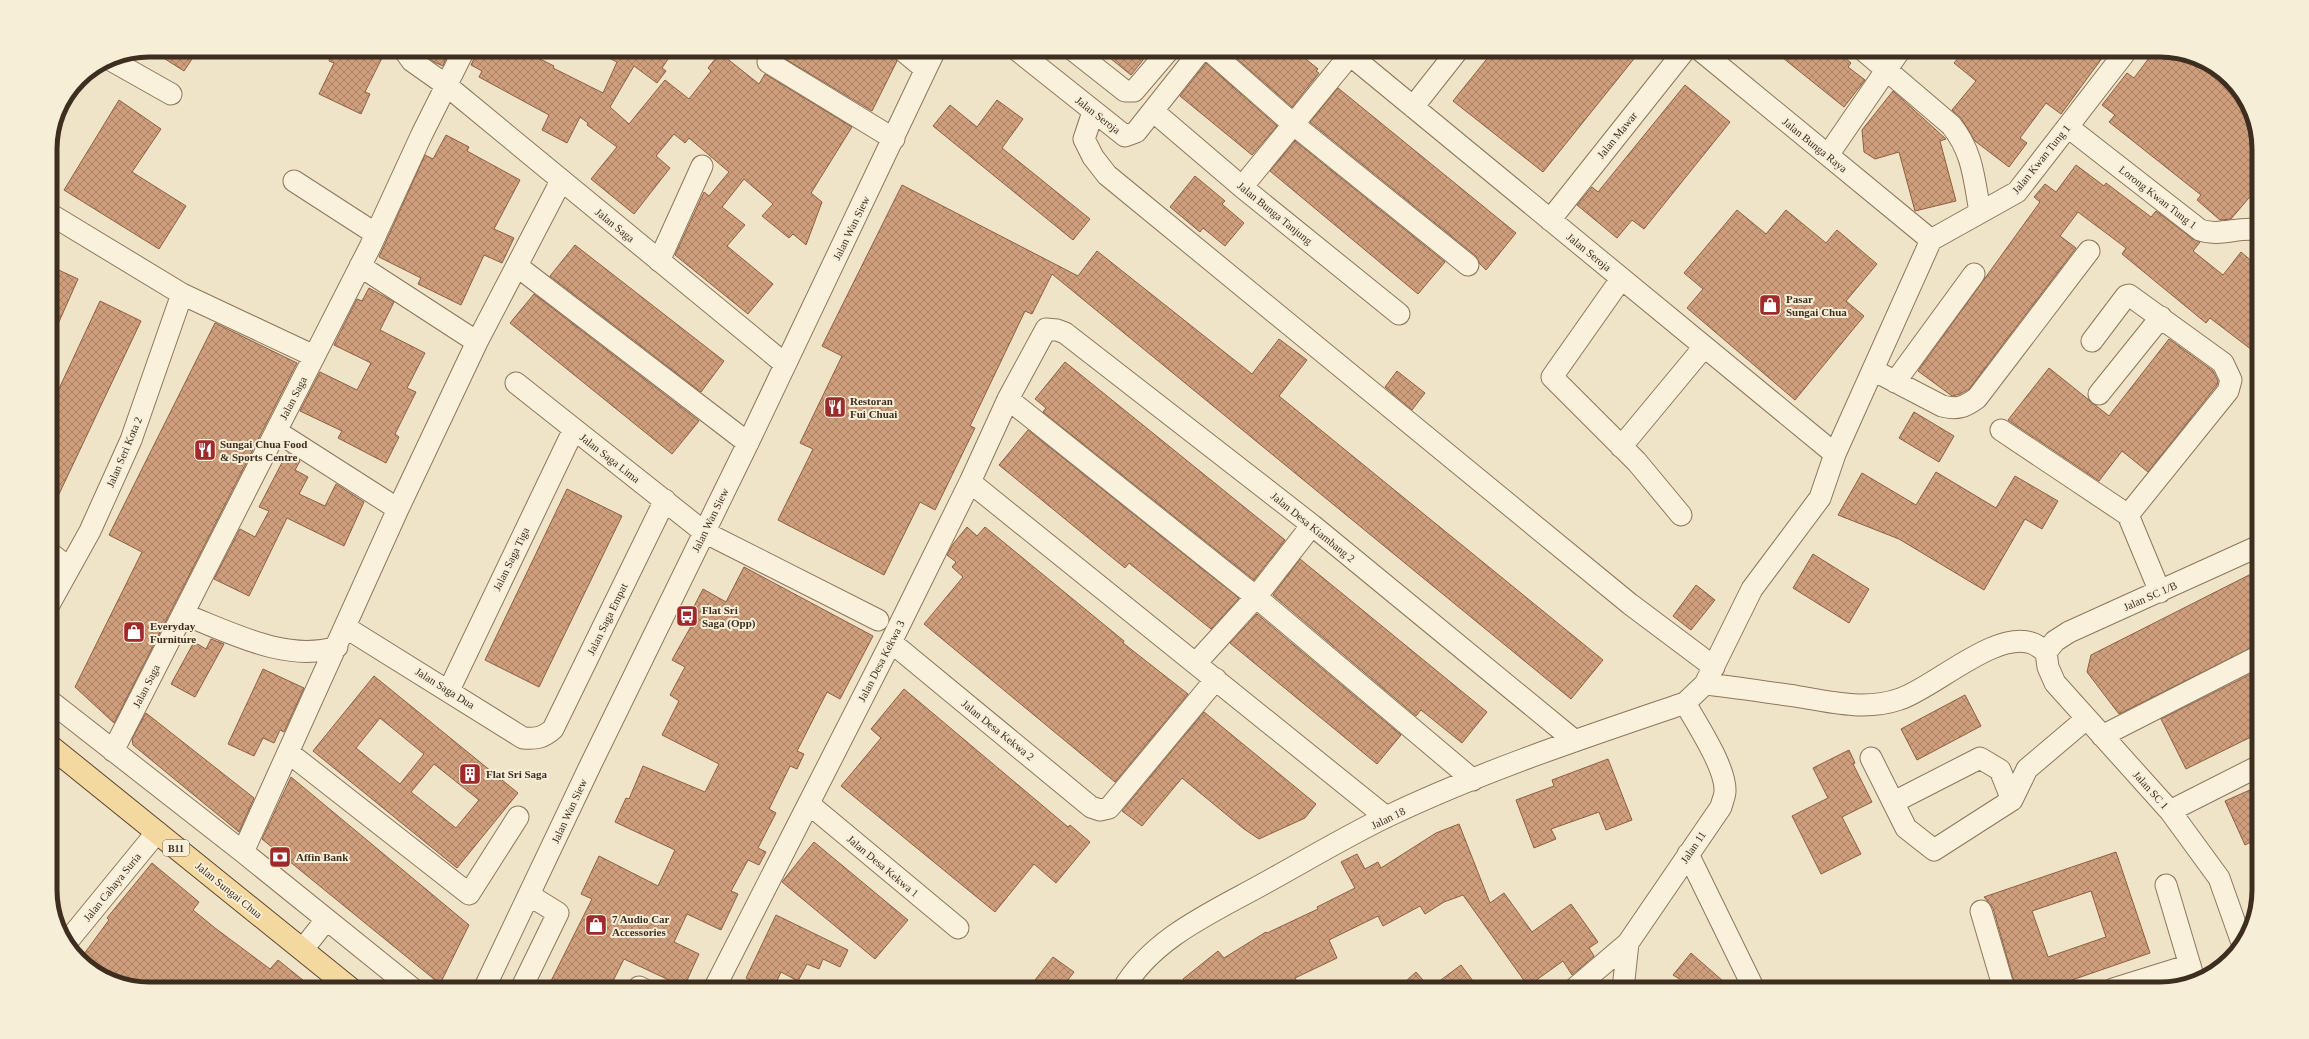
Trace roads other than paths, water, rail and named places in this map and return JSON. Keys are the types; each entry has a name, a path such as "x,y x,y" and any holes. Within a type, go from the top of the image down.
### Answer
{"main road":[{"name":"Jalan Sungai Chua","path":"57,752 343,982"}],"street":[{"name":"Jalan Saga","path":"409,57 412,61 446,85 785,364"},
{"name":"Jalan Saga","path":"114,751 376,234 460,57"},
{"path":"911,57 926,69"},
{"name":"Jalan Wan Siew","path":"487,982 748,443 894,139 932,57"},
{"name":"Jalan Seroja","path":"1026,57 1125,136 1136,132 1195,57"},
{"path":"1082,57 1125,91 1134,91 1163,57"},
{"path":"1217,57 1293,124 1468,265"},
{"path":"1242,187 1345,57"},
{"name":"Jalan Seroja","path":"1355,57 1413,107 1836,454"},
{"path":"1413,107 1452,57"},
{"name":"Jalan Mawar","path":"1550,220 1679,57"},
{"name":"Jalan Bunga Raya","path":"1709,57 1931,240"},
{"path":"1872,57 1951,125 1962,138 1968,151 1980,212"},
{"path":"1828,155 1895,57"},
{"name":"Jalan Kwan Tung 1","path":"1931,240 2017,192 2122,57"},
{"path":"768,62 894,139"},
{"path":"116,63 171,94"},
{"name":"Jalan Bunga Tanjung","path":"1153,111 1242,187 1399,314"},
{"path":"1093,112 1084,139 1093,157 1107,175 1624,598 1710,675 1850,704 1875,706 1901,699 2000,644 2017,641 2033,643 2046,652"},
{"name":"Lorong Kwan Tung 1","path":"2068,127 2200,230 2216,234 2245,229 2252,230"},
{"path":"659,261 702,166"},
{"path":"294,181 376,234"},
{"path":"243,852 398,509 477,342 561,181"},
{"path":"57,218 182,294 314,356"},
{"path":"1685,703 1710,675 1752,589 1820,498 1836,454 1931,240"},
{"path":"1873,370 1942,406 1954,409 1965,407 1977,398 2089,251"},
{"path":"360,266 477,342"},
{"path":"517,266 748,443"},
{"path":"1895,382 1974,274"},
{"path":"1621,278 1552,377 1637,462 1680,515"},
{"name":"Jalan Seri Kota 2","path":"57,591 90,531 131,440 182,294"},
{"path":"2092,341 2126,296 2129,295 2223,363 2231,380 2228,391 2128,515"},
{"path":"2098,394 2161,317"},
{"name":"Jalan Desa Kiambang 2","path":"1043,331 1049,329 1064,333 1312,525 1575,741"},
{"name":"Jalan Desa Kekwa 3","path":"718,982 891,642 970,482 1008,399 1043,331"},
{"path":"1621,447 1704,347"},
{"name":"Jalan Saga Lima","path":"516,383 704,532 878,620"},
{"path":"1008,399 1256,597 1472,780"},
{"name":"Jalan Saga Tiga","path":"449,690 574,428"},
{"path":"2001,430 2128,515 2160,592"},
{"path":"276,431 398,509"},
{"path":"970,482 1386,817"},
{"name":"Jalan Saga Empat","path":"546,735 554,729 665,500"},
{"path":"1196,663 1256,597 1312,525"},
{"name":"Jalan SC 1/B","path":"2046,652 2055,641 2069,632 2252,549"},
{"path":"57,558 70,568"},
{"path":"183,614 280,648 304,652 336,646"},
{"name":"Jalan Saga Dua","path":"345,627 449,690 523,738 536,739 546,735"},
{"name":"Jalan Desa Kekwa 2","path":"891,642 1091,807 1100,810 1109,808 1216,679"},
{"name":"Jalan SC 1","path":"2046,652 2048,667 2055,683 2170,811 2219,878 2240,936"},
{"path":"2102,736 2252,660"},
{"name":"Jalan 18","path":"1128,982 1145,961 1178,932 1386,817 1472,780 1575,741 1685,703"},
{"name":"Jalan 11","path":"1624,982 1628,943 1721,806 1725,792 1723,777 1703,733 1685,703"},
{"path":"57,706 243,852 404,982"},
{"path":"1871,758 1906,828 1934,850 2012,800 2027,769 2086,719"},
{"path":"289,753 469,894 518,817"},
{"path":"1894,802 1980,758 2000,770 2012,800"},
{"path":"2170,811 2252,770"},
{"name":"Jalan Desa Kekwa 1","path":"809,804 958,928"},
{"name":"Jalan Cahaya Suria","path":"70,938 157,832"},
{"path":"1688,854 1751,982"},
{"path":"2146,982 2192,972 2166,885"},
{"path":"524,982 558,913 529,895"},
{"path":"1981,911 2002,982"},
{"path":"303,949 326,920"},
{"path":"1582,982 1628,943"}],"place":[{"name":"Pasar Sungai Chua","path":"1770,305"},
{"name":"Restoran Fui Chuai","path":"835,407"},
{"name":"Sungai Chua Food & Sports Centre","path":"205,450"},
{"name":"Flat Sri Saga (Opp)","path":"687,616"},
{"name":"Everyday Furniture","path":"134,632"},
{"name":"Flat Sri Saga","path":"470,774"},
{"name":"Affin Bank","path":"280,857"},
{"name":"7 Audio Car Accessories","path":"596,925"}]}
